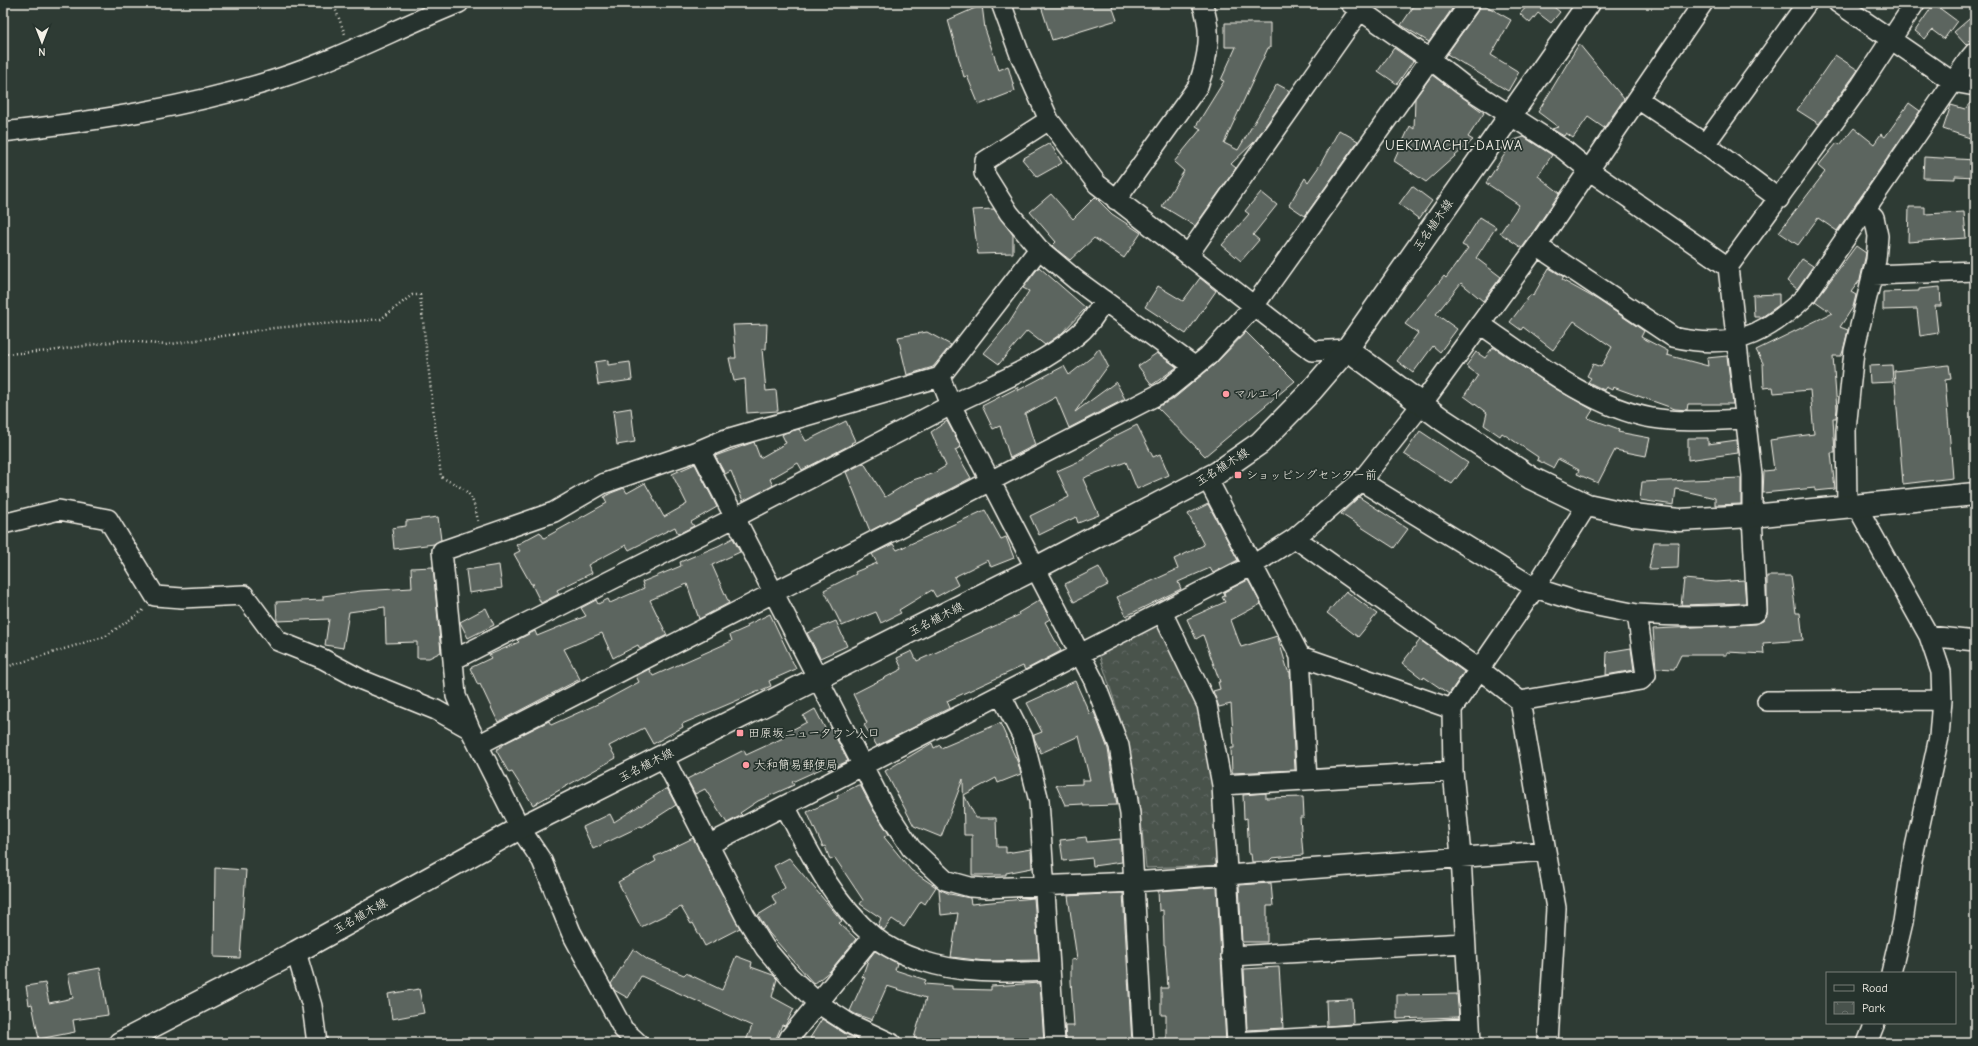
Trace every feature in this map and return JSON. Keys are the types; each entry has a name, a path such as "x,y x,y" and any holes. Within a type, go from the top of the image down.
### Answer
{"main road":[{"name":"玉名植木線","path":"120,1043 296,952 520,828 1036,568 1207,478 1260,443 1311,392 1347,349 1589,3"},
{"path":"1347,349 1422,404 1531,478 1587,505 1633,515 1679,520 1752,516 1975,494"}],"street":[{"path":"3,132 75,124 180,105 280,78 351,50 410,22 459,3"},
{"path":"1001,3 1020,55 1049,120 1097,184 1312,351 1347,349"},
{"path":"1116,200 1198,86 1205,67 1209,30 1202,3"},
{"path":"474,737 773,592 1165,391 1208,356 1254,306 1431,60 1470,3"},
{"path":"708,845 1253,565 1295,538 1360,481 1422,404 1590,171 1703,3"},
{"path":"1705,144 1806,3"},
{"path":"1838,3 1953,82 1975,86"},
{"path":"1360,481 1535,588 1582,603 1637,614 1687,617 1755,613 1757,611 1752,516 1752,475 1728,267 1779,199 1860,85 1890,38 1916,3"},
{"path":"1188,255 1355,6 1431,60 1463,85 1509,116 1563,149 1590,171 1728,267"},
{"path":"1537,246 1673,337 1692,341 1719,342 1737,340 1760,331 1784,317 1805,296 1968,58 1975,52"},
{"path":"1638,99 1705,144 1779,199"},
{"path":"1049,120 985,161 984,173 1009,212 1039,250 1076,280 1196,367"},
{"path":"1865,209 1874,217 1878,236 1873,275 1854,351 1846,430 1852,505 1929,636 1941,672 1942,700 1939,737 1912,861 1902,922 1891,972"},
{"path":"638,1043 624,1029 571,932 542,861 520,828 474,737 456,696 442,551 554,512 602,484 700,450 726,439 940,377 1039,250"},
{"path":"1873,275 1975,271"},
{"path":"453,660 734,518 1048,356 1077,336 1097,313 1104,300"},
{"path":"1480,324 1555,375 1622,410 1652,418 1684,420 1746,419"},
{"path":"940,377 952,405 990,480 1081,654 1094,681 1119,746 1130,814 1143,1043"},
{"path":"700,450 883,805 911,848 945,880 970,887 987,888 1134,882 1546,850"},
{"path":"1207,478 1300,656 1307,780"},
{"path":"1162,612 1207,705 1222,785 1226,876 1237,1043 1471,1035 1461,856 1453,771 1452,709 1535,588 1587,505"},
{"path":"3,524 59,510 108,519 155,596 182,598 244,595 278,641 323,659 362,680 436,710 474,737"},
{"path":"1295,538 1479,669 1520,701 1556,908 1548,1043"},
{"path":"1520,701 1641,680 1646,675 1637,614"},
{"path":"1929,636 1975,641"},
{"path":"1300,656 1452,709"},
{"path":"1001,695 1024,738 1039,801 1055,1043"},
{"path":"1767,701 1942,700"},
{"path":"663,756 745,916 765,948 789,976 819,1004 850,1024 891,1043"},
{"path":"1222,785 1453,771"},
{"path":"785,806 814,861 849,912 873,936 904,954 936,965 973,971 1050,971"},
{"path":"787,1043 790,1037 819,1004 873,936"},
{"path":"1231,956 1465,943"},
{"path":"296,952 312,1006 317,1043"},
{"path":"1867,1043 1875,1024"}],"path":[{"path":"333,3 351,50"},
{"path":"3,354 50,351 124,340 165,345 274,328 381,319 412,295 420,295 441,477 467,491 475,503 480,528"},
{"path":"3,668 106,636 146,609 155,596"}],"green space":[{"path":"1159,620 1204,711 1216,772 1220,865 1146,868 1138,792 1123,727 1099,654"}],"building":[{"path":"1040,3 1111,3 1117,20 1052,40"},
{"path":"1416,3 1456,3 1429,42 1401,25"},
{"path":"1481,3 1511,20 1491,55 1519,72 1508,91 1447,54 1479,9"},
{"path":"1526,3 1549,3 1560,12 1551,23 1538,13 1530,23 1520,14 1528,5"},
{"path":"1934,4 1957,21 1944,39 1932,30 1925,39 1915,31"},
{"path":"982,5 985,29 999,70 1008,66 1015,91 979,105 967,76 964,77 948,20"},
{"path":"1975,14 1975,41 1966,45 1954,32"},
{"path":"1225,23 1270,23 1270,48 1268,48 1224,143 1238,150 1277,84 1290,91 1254,142 1231,164 1236,168 1195,226 1162,206 1184,171 1174,162 1201,129 1196,126 1224,81 1221,80 1236,47 1225,47"},
{"path":"1579,44 1624,99 1604,128 1588,117 1573,138 1566,133 1564,136 1552,129 1558,127 1538,112"},
{"path":"1394,48 1413,61 1397,84 1378,71"},
{"path":"1835,55 1858,70 1819,124 1797,110"},
{"path":"1432,75 1484,113 1468,137 1473,140 1426,182 1394,161 1410,126 1414,129 1415,98"},
{"path":"1975,97 1975,124 1970,138 1943,129 1951,105 1965,109"},
{"path":"1909,103 1920,111 1837,231 1818,218 1798,245 1779,232 1825,172 1818,166 1837,143 1840,145 1854,128 1874,144 1881,134 1885,137"},
{"path":"1339,130 1358,141 1305,216 1289,205 1305,178 1308,182 1320,165"},
{"path":"1524,137 1552,155 1538,176 1560,193 1522,248 1500,233 1519,205 1486,183 1514,140"},
{"path":"1050,143 1062,163 1037,177 1022,159"},
{"path":"1924,157 1975,160 1975,177 1955,176 1955,179 1923,178"},
{"path":"1412,186 1432,201 1419,219 1399,204"},
{"path":"1261,192 1277,205 1253,235 1259,240 1241,261 1222,245 1249,214 1245,211"},
{"path":"1051,194 1073,219 1095,197 1112,214 1141,233 1124,258 1094,238 1070,260 1052,246 1056,242 1030,212"},
{"path":"1909,207 1925,207 1925,214 1964,212 1966,238 1908,242"},
{"path":"994,209 1013,235 1013,253 978,254 972,210"},
{"path":"1480,217 1496,227 1476,258 1501,277 1483,301 1461,283 1436,314 1457,329 1440,352 1433,346 1413,373 1397,361 1418,333 1405,324 1444,276 1446,278 1468,248 1462,245"},
{"path":"1856,246 1866,253 1865,258 1860,280 1851,292 1856,295 1853,307 1840,327 1848,330 1843,351 1841,356 1833,356 1837,409 1836,418 1833,418 1835,453 1831,453 1835,489 1815,491 1815,488 1763,493 1764,471 1774,470 1770,440 1814,434 1810,390 1774,393 1773,387 1764,388 1763,363 1756,350 1832,313 1815,301"},
{"path":"1802,259 1813,266 1797,289 1787,281"},
{"path":"1039,267 1086,308 1062,333 1045,345 1027,331 999,364 984,353 1009,323 1029,291 1023,288"},
{"path":"1549,268 1564,277 1562,280 1598,300 1644,331 1641,337 1668,351 1667,355 1708,366 1707,358 1727,356 1733,404 1688,404 1687,410 1675,409 1613,387 1612,390 1606,387 1604,390 1588,382 1591,378 1587,376 1593,364 1601,367 1612,347 1574,321 1553,350 1523,327 1521,330 1510,322 1531,294 1533,296"},
{"path":"1200,278 1216,291 1186,334 1145,307 1158,286 1183,301"},
{"path":"1940,287 1941,306 1935,306 1938,333 1920,336 1917,309 1883,310 1883,292 1919,291 1919,289"},
{"path":"1779,294 1779,305 1762,317 1754,317 1753,295"},
{"path":"767,324 766,349 762,349 766,391 776,390 778,411 747,413 745,379 734,381 729,358 736,358 733,325"},
{"path":"927,332 951,345 933,367 907,375 898,337"},
{"name":"マルエイ","path":"1246,332 1295,381 1205,456 1157,407 1172,400 1215,364"},
{"path":"1493,347 1556,389 1593,410 1588,418 1619,429 1618,432 1650,438 1646,456 1615,450 1598,483 1577,474 1579,470 1558,459 1553,468 1537,460 1538,457 1502,433 1500,436 1484,425 1487,413 1464,396 1478,375 1466,366 1476,352 1485,358"},
{"path":"1099,348 1108,366 1075,412 1116,382 1125,399 1069,428 1056,397 1025,414 1035,445 1010,458 1000,426 993,429 982,406 1019,387 1017,391 1064,366 1069,375 1093,356"},
{"path":"1157,353 1177,367 1152,385 1138,366"},
{"path":"608,360 608,365 630,362 632,380 598,385 595,362"},
{"path":"1892,365 1893,382 1870,383 1869,366"},
{"path":"1949,365 1951,379 1945,380 1953,478 1903,484 1894,371"},
{"path":"631,408 635,442 617,445 613,411"},
{"path":"846,421 855,441 851,443 852,444 802,470 798,463 770,479 773,486 743,501 731,471 725,474 715,456 754,442 760,458 786,443 782,435 785,433 799,429 806,441"},
{"path":"947,421 961,447 955,450 971,478 870,531 846,472 864,463 885,497 913,480 934,473 946,466 931,432"},
{"path":"1137,425 1153,457 1160,454 1169,475 1137,489 1126,462 1088,476 1083,479 1099,515 1078,523 1076,517 1039,535 1030,516 1069,497 1057,471 1084,459 1084,457 1111,438"},
{"path":"1420,431 1468,463 1452,484 1404,454"},
{"path":"1688,438 1708,438 1708,444 1737,440 1738,453 1688,460"},
{"path":"695,464 717,507 691,522 694,526 678,534 675,527 629,550 626,545 588,565 592,573 557,590 559,594 541,603 532,585 534,584 531,584 514,554 520,551 516,545 540,532 544,538 607,503 604,497 611,493 624,488 627,493 645,483 664,517 687,504 672,474"},
{"path":"1741,478 1741,504 1715,505 1715,498 1676,489 1674,505 1640,500 1642,482"},
{"path":"1359,497 1408,529 1394,548 1341,514"},
{"path":"1208,504 1238,560 1213,573 1210,568 1178,582 1181,589 1126,616 1117,597 1178,569 1174,559 1204,545 1188,514"},
{"path":"985,510 1001,539 1006,537 1014,558 991,567 988,560 954,577 958,585 936,597 932,590 899,610 901,613 881,623 876,612 842,626 824,590 856,574 855,572 877,563 872,554 893,544 897,550"},
{"path":"438,517 441,540 434,544 394,549 392,528 406,526 406,521"},
{"path":"733,538 740,552 712,565 729,603 699,619 687,584 650,600 667,635 640,649 638,645 613,658 602,633 564,649 580,679 498,722 480,684 478,685 470,668 491,658 489,655 519,642 517,640 535,631 537,636 586,616 581,608 596,600 598,604 608,599 610,603 644,588 642,582 681,566 680,562"},
{"path":"1654,542 1679,542 1678,568 1649,569"},
{"path":"499,565 502,588 469,593 466,570"},
{"path":"433,567 441,652 429,658 417,658 417,642 386,643 385,607 349,612 343,648 325,645 329,619 277,621 276,602 323,600 323,596 361,591 412,588 411,568"},
{"path":"1099,567 1108,585 1074,602 1065,584"},
{"path":"1767,576 1791,576 1796,613 1800,613 1803,640 1763,643 1764,654 1727,652 1727,655 1681,655 1674,669 1656,668 1653,629 1756,624 1763,621 1767,615"},
{"path":"1684,579 1716,582 1744,580 1746,603 1681,605"},
{"path":"1248,580 1261,604 1231,620 1241,647 1277,636 1278,638 1288,671 1290,672 1295,770 1232,773 1231,748 1234,748 1231,704 1219,707 1213,691 1220,689 1218,682 1220,682 1203,635 1196,639 1187,619 1225,602 1222,597 1225,596 1224,592"},
{"path":"1346,591 1377,614 1358,637 1327,613"},
{"path":"1040,600 1050,619 1045,622 1061,651 1025,670 1023,666 947,701 950,708 877,746 864,725 867,723 853,694 902,669 897,658 912,651 917,661 1019,615 1018,613"},
{"path":"486,608 494,625 468,638 460,622"},
{"path":"770,614 796,669 769,681 771,686 682,724 683,727 653,744 644,728 609,746 616,758 533,805 512,772 509,773 496,750 507,742 549,721 551,725 602,702 639,682 636,676 649,669 653,676 732,641 730,635 748,627 747,625"},
{"path":"836,621 847,646 820,658 807,633"},
{"path":"1420,640 1464,672 1449,694 1424,677 1423,679 1402,663"},
{"path":"1631,648 1634,670 1606,675 1607,652"},
{"path":"1075,681 1090,714 1094,712 1108,749 1117,805 1065,805 1056,785 1082,784 1082,780 1090,780 1079,736 1041,753 1034,738 1034,735 1042,732 1027,703"},
{"path":"815,709 826,730 831,728 848,761 828,770 827,766 792,782 794,785 758,801 740,813 742,815 727,823 705,789 695,794 687,779 744,750 746,755 783,738 782,735 807,722 803,716"},
{"path":"1000,723 1018,763 1021,774 998,783 996,778 964,795 976,818 996,818 997,847 1006,847 1006,853 1031,849 1032,868 1006,873 1006,875 972,875 972,835 964,835 963,779 941,837 914,826 885,771 932,743 934,748 940,745 941,748"},
{"path":"860,785 889,834 884,837 911,870 936,887 925,904 921,901 904,927 892,919 884,930 878,926 881,918 860,904 863,900 835,858 830,860 825,846 823,847 807,812 838,798 837,796"},
{"path":"667,788 676,805 642,827 641,826 593,849 583,827 610,814 614,822"},
{"path":"1266,793 1266,798 1303,797 1304,817 1300,817 1303,855 1272,858 1269,861 1252,862 1251,854 1249,854 1247,818 1244,819 1243,795"},
{"path":"1086,837 1087,842 1120,839 1122,862 1093,866 1092,858 1063,861 1060,840"},
{"path":"693,838 740,928 705,946 693,923 691,924 681,907 641,927 618,882 656,861 654,857"},
{"path":"789,858 842,921 839,923 856,939 830,971 814,984 769,933 758,915 776,904 772,896 785,888 774,866"},
{"path":"215,868 246,870 240,958 214,957"},
{"path":"1271,883 1273,906 1267,906 1267,942 1242,942 1239,885"},
{"path":"1217,887 1226,1043 1166,1043 1166,1015 1161,1015 1161,988 1168,988 1164,945 1163,910 1159,911 1158,891"},
{"path":"939,889 950,894 970,898 971,904 1034,898 1039,960 985,961 951,957 958,913 941,915"},
{"path":"1123,893 1132,1043 1066,1043 1065,1026 1074,1026 1071,960 1077,959 1068,896"},
{"path":"633,949 648,960 684,975 686,973 722,990 736,956 752,962 751,967 773,975 777,979 772,997 794,1009 785,1026 782,1025 774,1043 745,1043 752,1026 641,976 628,998 614,990 611,984"},
{"path":"875,951 897,963 895,970 926,980 924,984 952,986 952,989 991,990 991,986 1040,983 1044,1043 931,1043 914,1038 926,998 887,986 872,1020 855,1014 850,1011 865,978 862,977 868,960"},
{"path":"1279,967 1283,1028 1247,1030 1244,969"},
{"path":"100,968 108,1015 73,1020 75,1032 39,1039 32,1004 29,1005 26,986 45,983 49,1003 73,998 68,974"},
{"path":"419,989 424,1013 392,1019 388,994"},
{"path":"1457,994 1459,1017 1397,1019 1397,995"},
{"path":"1352,999 1353,1024 1327,1026 1326,1000"},
{"path":"822,1019 844,1033 865,1043 819,1043 810,1038"}],"place":[{"name":"マルエイ","path":"1226,394"},
{"name":"ショッピングセンター前","path":"1238,475"},
{"name":"田原坂ニュータウン入口","path":"740,733"},
{"name":"大和簡易郵便局","path":"746,765"}],"district":[{"name":"UEKIMACHI-DAIWA","path":"1454,145"}]}
